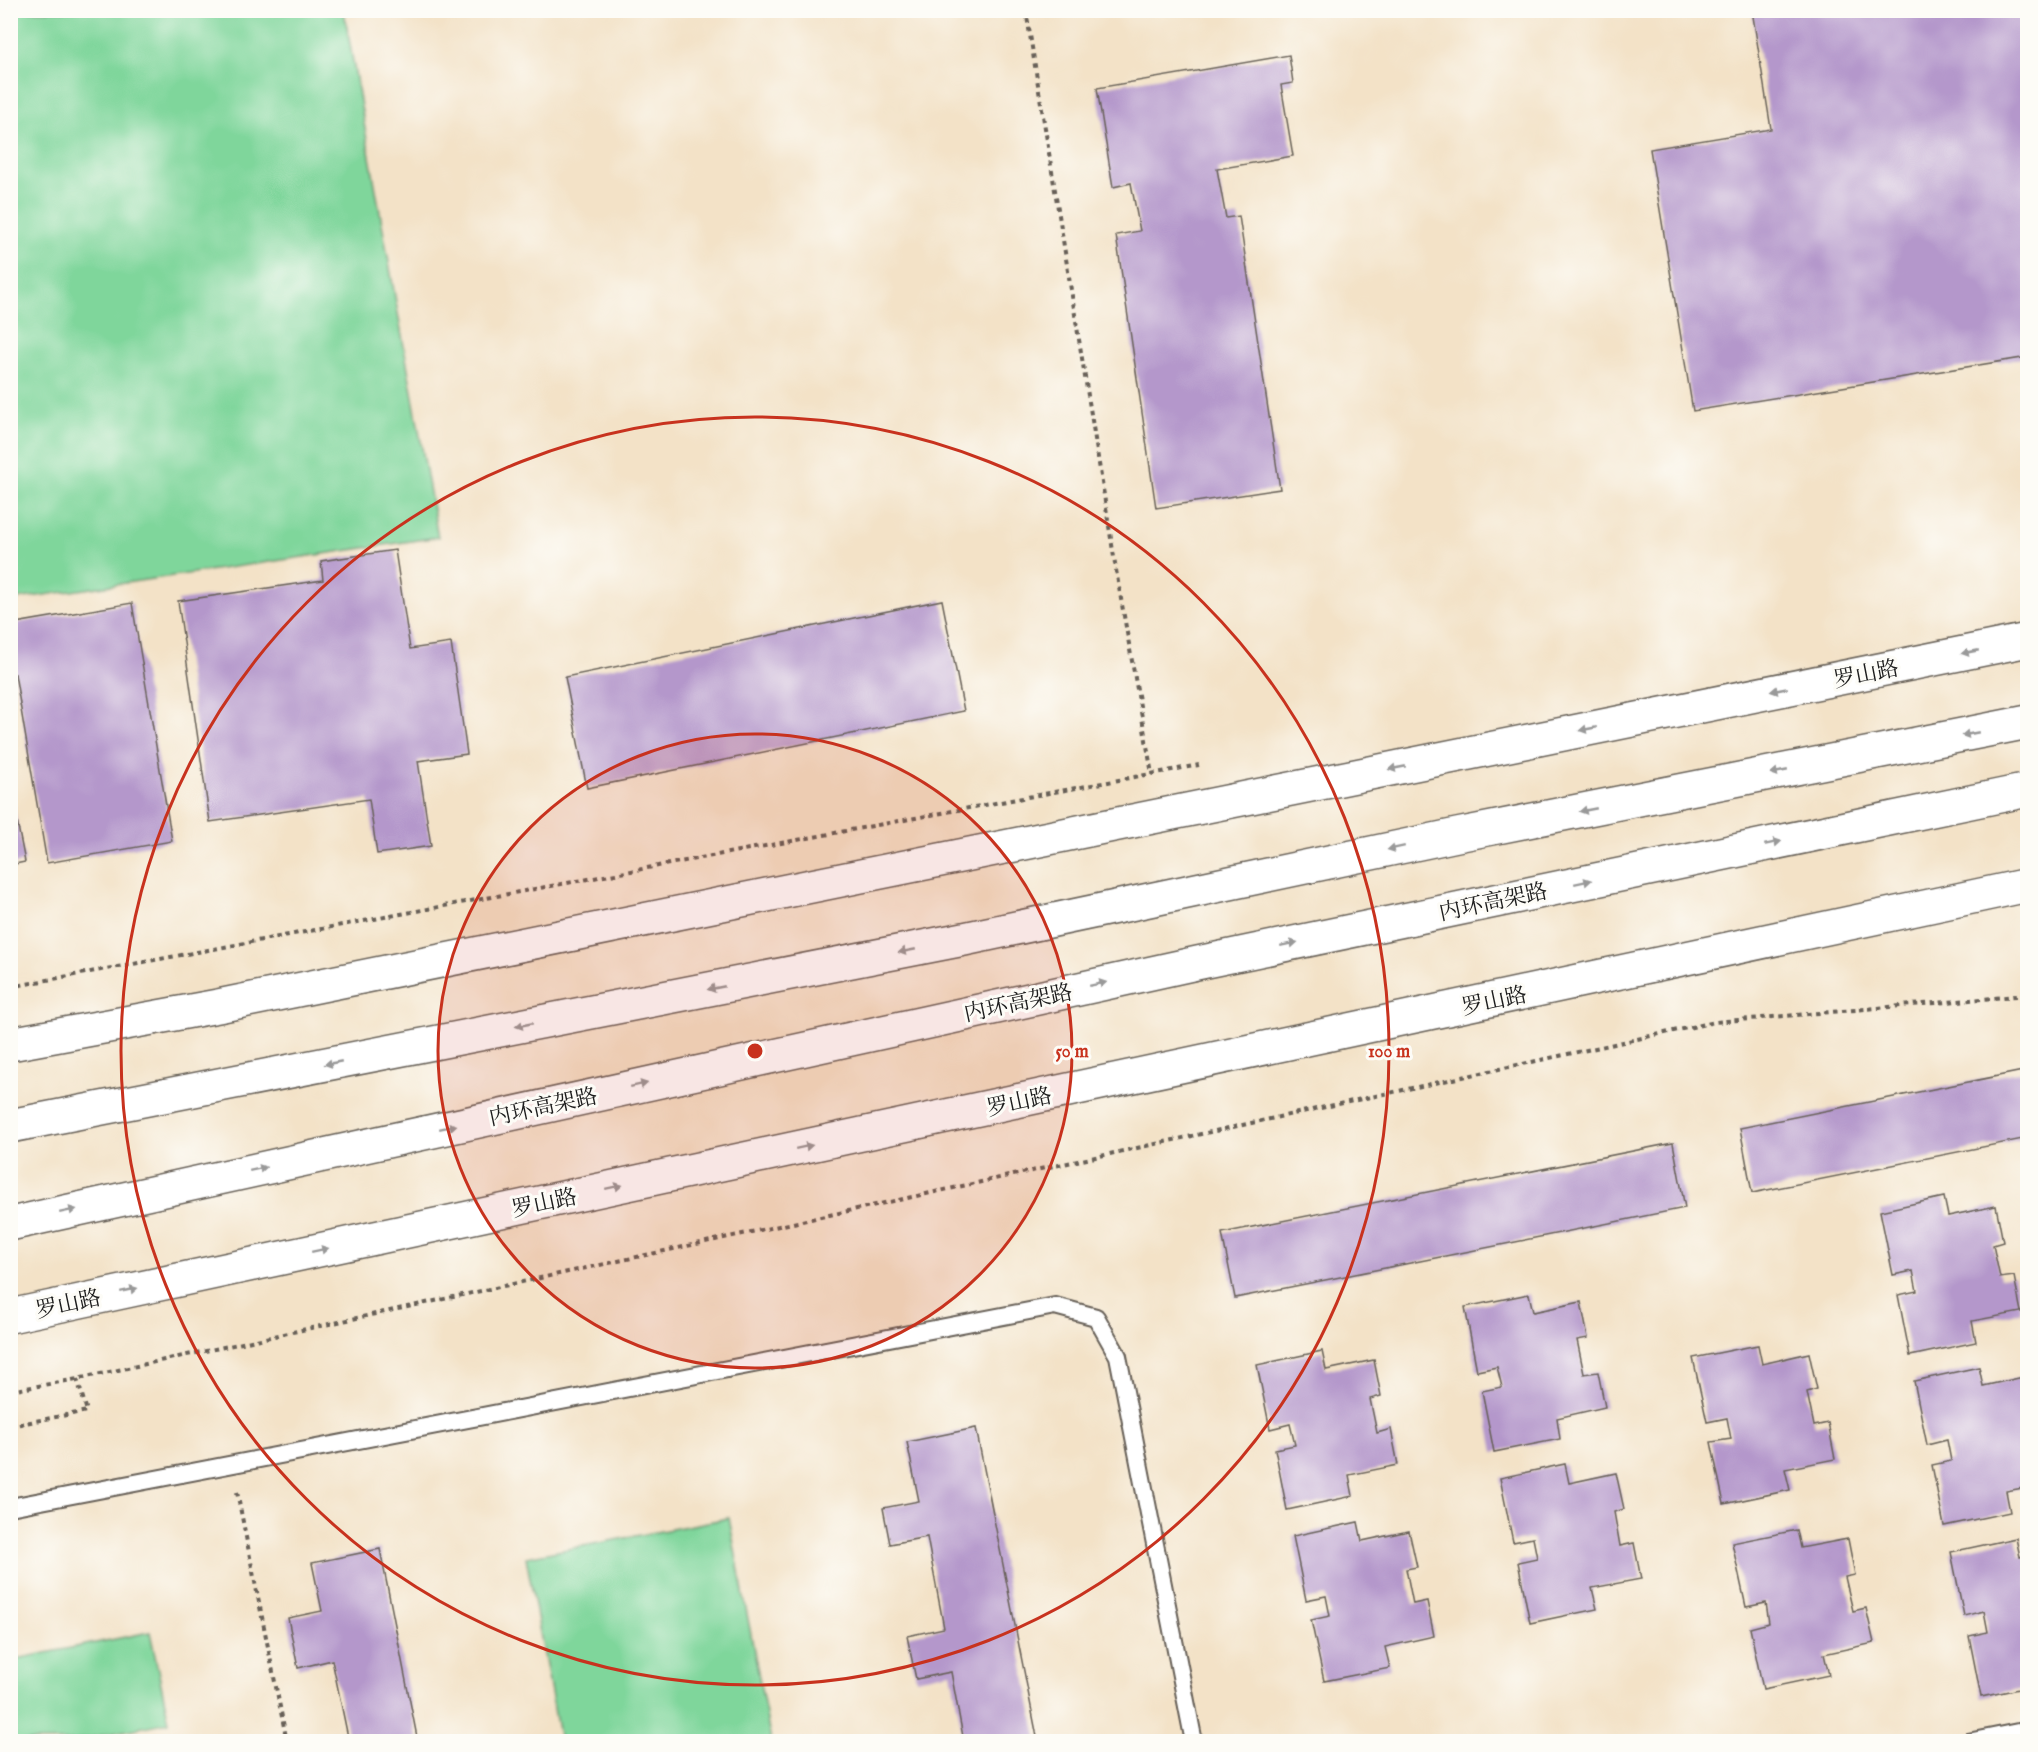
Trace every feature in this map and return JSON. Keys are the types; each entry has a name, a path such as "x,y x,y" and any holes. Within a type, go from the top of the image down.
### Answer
{"main road":[{"name":"罗山路","path":"10,1044 218,1006 2028,640"},
{"path":"10,1126 964,939 1457,835 2028,722"},
{"name":"内环高架路","path":"10,1224 1209,960 2028,790"},
{"name":"罗山路","path":"10,1316 2028,885"},
{"path":"10,1104 171,1094"}],"lane":[{"path":"10,1507 1055,1306 1096,1317 1118,1356 1194,1742"},
{"path":"1968,1742 2028,1730"}],"path":[{"path":"1026,10 1116,571 1152,774"},
{"path":"10,987 1210,763"},
{"path":"10,1391 76,1379 1715,1022 2028,994"},
{"path":"10,1426 87,1411 76,1379"},
{"path":"232,1465 287,1742"}],"green space":[{"path":"10,11 344,11 438,537 11,600"},
{"path":"729,1518 771,1741 560,1741 526,1557"},
{"path":"150,1632 169,1722 74,1741 11,1741 11,1660"}],"building":[{"path":"1752,10 2028,10 2028,357 1693,411 1650,149 1771,129"},
{"path":"1289,55 1293,83 1281,85 1293,156 1217,169 1226,218 1239,216 1280,489 1156,508 1116,235 1140,231 1131,183 1113,187 1097,88"},
{"path":"395,550 410,649 451,643 467,754 418,761 431,846 377,854 369,799 210,822 178,601 323,580 321,561"},
{"path":"942,600 964,711 587,788 565,677"},
{"path":"132,603 172,841 47,863 15,674 10,675 10,624"},
{"path":"10,786 25,862 10,865"},
{"path":"2028,1070 2028,1138 1752,1193 1740,1128"},
{"path":"1673,1143 1685,1208 1235,1298 1222,1233"},
{"path":"1944,1197 1948,1216 1996,1206 2003,1242 1993,1245 2000,1278 2014,1276 2021,1312 1972,1321 1976,1342 1910,1356 1898,1295 1917,1291 1913,1271 1893,1275 1880,1211"},
{"path":"1529,1294 1533,1312 1581,1302 1588,1338 1577,1340 1584,1374 1598,1372 1605,1407 1557,1418 1560,1439 1494,1452 1482,1391 1502,1387 1497,1367 1477,1371 1465,1307"},
{"path":"1758,1345 1762,1364 1809,1353 1817,1389 1807,1392 1814,1426 1828,1423 1835,1459 1785,1469 1790,1490 1724,1504 1711,1442 1731,1439 1727,1418 1707,1422 1693,1358"},
{"path":"1322,1351 1326,1370 1374,1360 1381,1396 1370,1399 1377,1433 1391,1429 1398,1465 1349,1475 1353,1496 1287,1510 1275,1449 1295,1445 1290,1424 1270,1429 1257,1365"},
{"path":"1979,1367 1983,1386 2028,1376 2028,1487 2006,1491 2010,1512 1944,1526 1932,1465 1951,1461 1947,1440 1927,1445 1914,1381"},
{"path":"976,1428 1038,1742 964,1742 951,1672 916,1679 907,1636 944,1628 927,1537 890,1544 883,1508 919,1501 907,1442"},
{"path":"1565,1464 1569,1483 1616,1473 1624,1509 1614,1512 1620,1546 1634,1543 1641,1579 1592,1588 1597,1609 1530,1623 1518,1562 1537,1558 1533,1538 1513,1542 1500,1478"},
{"path":"1358,1522 1362,1541 1409,1531 1417,1567 1406,1569 1413,1604 1427,1601 1434,1636 1385,1647 1390,1668 1324,1681 1311,1620 1330,1616 1326,1596 1306,1600 1293,1536"},
{"path":"1797,1530 1801,1548 1848,1539 1855,1575 1845,1577 1853,1611 1866,1608 1874,1643 1824,1654 1829,1675 1763,1689 1750,1628 1769,1623 1766,1603 1746,1607 1732,1543"},
{"path":"2016,1538 2020,1557 2028,1555 2028,1687 1981,1697 1969,1636 1988,1632 1984,1611 1964,1616 1951,1552"},
{"path":"380,1549 418,1742 349,1742 332,1660 298,1668 288,1618 322,1611 312,1563"}]}
